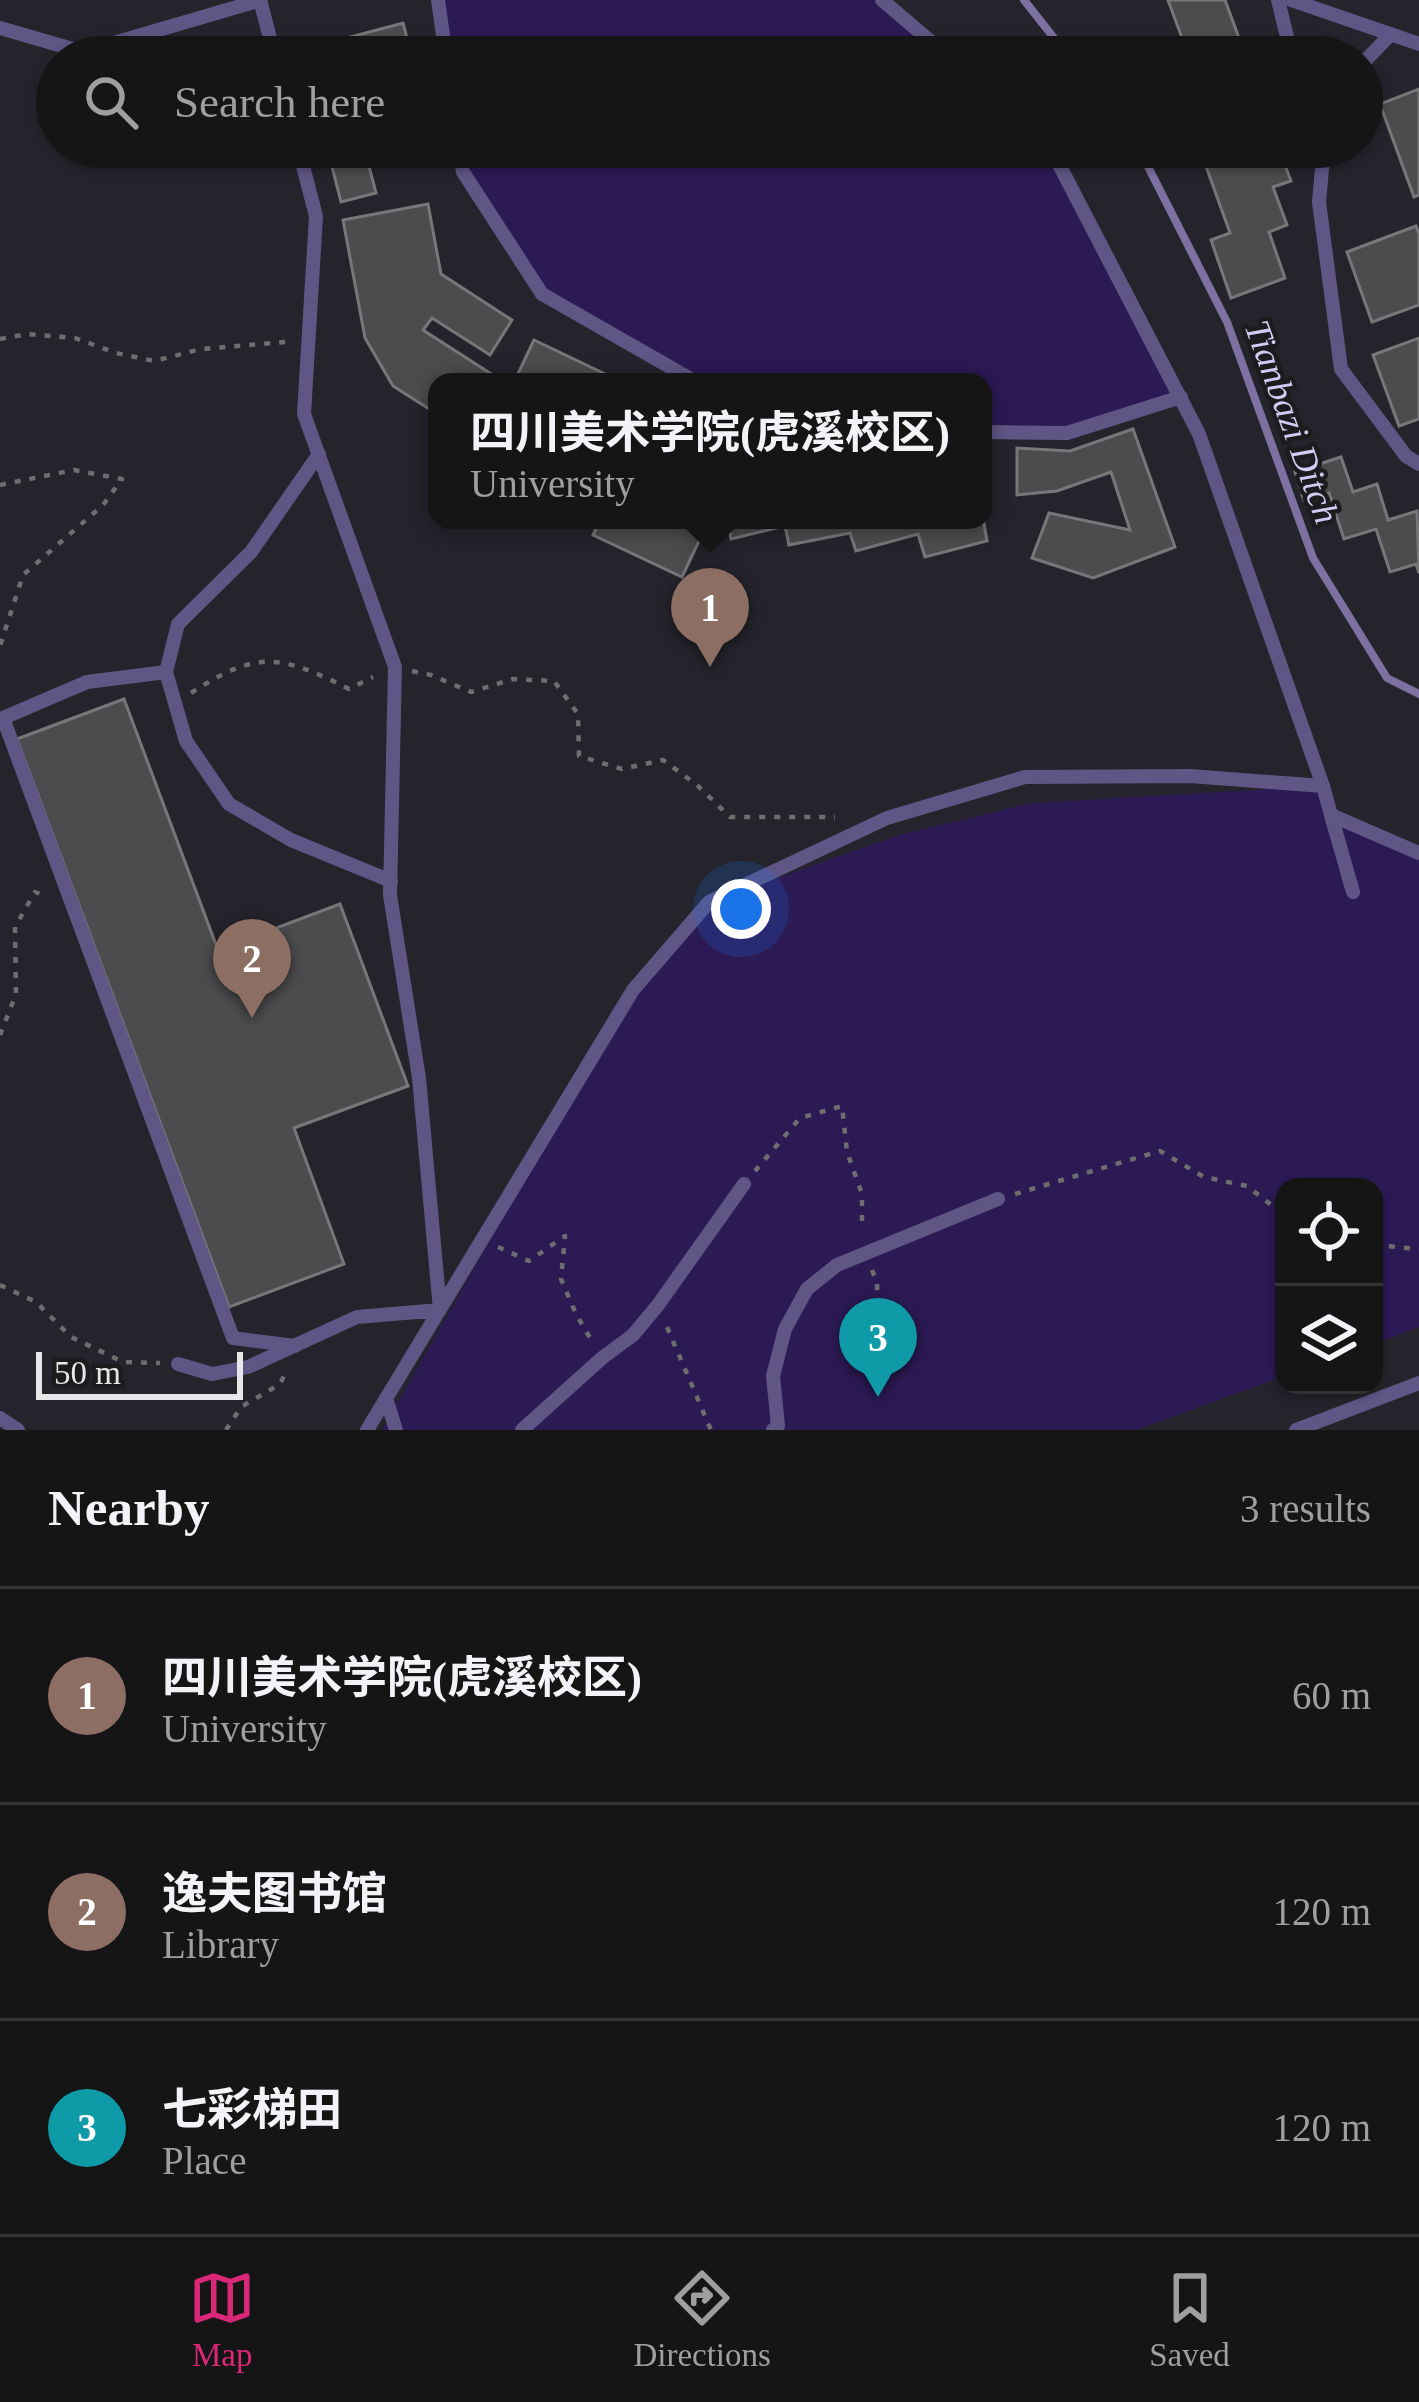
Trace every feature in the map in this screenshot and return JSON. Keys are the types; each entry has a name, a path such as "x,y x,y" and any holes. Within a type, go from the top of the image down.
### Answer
{"lane":[{"path":"138,36 261,0 270,36"},
{"path":"438,0 443,36"},
{"path":"882,0 925,36"},
{"path":"1278,0 1287,36"},
{"path":"1291,0 1419,44"},
{"path":"0,28 36,38"},
{"path":"1383,42 1391,34"},
{"path":"303,168 316,216 304,414 395,667 390,895 419,1078 440,1310"},
{"path":"462,168 542,294 680,373"},
{"path":"1061,168 1199,434 1323,786 1353,892"},
{"path":"1322,168 1319,202 1341,369 1406,456 1419,464"},
{"path":"992,432 1066,434 1181,398"},
{"path":"319,454 251,552 178,624 168,678 186,741 229,804 291,840 391,881"},
{"path":"168,678 87,682 3,718 233,1338 296,1346"},
{"path":"368,1430 633,990 709,902 887,818 1025,777 1190,776 1323,786"},
{"path":"1331,815 1419,853"},
{"path":"522,1430 633,1335 744,1184"},
{"path":"773,1430 778,1426 773,1376 785,1329 807,1289 836,1265 998,1198"},
{"path":"178,1364 212,1374 248,1367 357,1317 440,1310"},
{"path":"1295,1430 1419,1383"},
{"path":"386,1398 396,1430"},
{"path":"0,1418 18,1430"}],"path":[{"path":"0,338 27,334 75,338 154,361 201,350 289,342 308,350"},
{"path":"0,485 74,470 122,479 103,505 22,575 0,646"},
{"path":"168,678 190,694 226,670 267,660 311,670 349,689 395,667 431,675 471,692 513,679 554,681 578,714 579,756 622,769 663,760 730,817 842,817"},
{"path":"0,1034 16,994 15,927 34,892 74,910"},
{"path":"744,1184 800,1118 842,1106 847,1152 862,1194 866,1252 877,1283 878,1321 892,1350"},
{"path":"998,1198 1160,1151 1204,1177 1247,1186 1275,1208"},
{"path":"482,1240 529,1261 566,1236 561,1279 602,1358"},
{"path":"1383,1246 1419,1249"},
{"path":"0,1285 36,1302 71,1337 123,1362 178,1364"},
{"path":"658,1305 712,1430"},
{"path":"226,1430 241,1407 280,1384 296,1346"}],"shaded area":[{"path":"0,0 1419,0 1419,1430 0,1430"},
{"path":"438,0 882,0 924,36 443,36"},
{"path":"462,168 1061,168 1181,397 1067,433 992,432 992,373 680,373 542,294"},
{"path":"1323,786 1331,815 1419,853 1419,1327 1383,1341 1383,1178 1275,1178 1275,1379 1136,1430 382,1430 624,1006 709,902 899,835 1031,803"}],"building":[{"path":"1168,0 1225,0 1238,36 1181,36"},
{"path":"403,23 406,36 354,36"},
{"path":"1419,89 1419,195 1414,197 1383,112 1383,103"},
{"path":"332,168 369,168 376,193 341,202"},
{"path":"1207,168 1286,168 1291,181 1273,187 1287,225 1269,232 1285,278 1231,298 1211,240 1230,233"},
{"path":"428,204 441,274 512,320 490,355 432,318 423,330 490,373 428,373 428,408 393,386 365,338 343,220"},
{"path":"1416,226 1419,305 1372,322 1347,252"},
{"path":"1419,338 1419,419 1399,426 1373,355"},
{"path":"534,340 603,373 518,373"},
{"path":"1133,429 1175,547 1093,578 1032,558 1049,513 1130,530 1111,472 1057,491 1017,495 1017,448 1070,451"},
{"path":"1341,457 1353,492 1377,484 1388,520 1417,511 1419,573 1416,564 1390,572 1376,529 1344,539 1329,493 1304,501 1295,472"},
{"path":"596,529 705,529 682,577 593,535"},
{"path":"729,529 773,529 731,539"},
{"path":"786,529 985,529 987,541 925,557 918,534 856,551 850,533 789,545"},
{"path":"124,699 218,950 340,904 408,1086 294,1128 344,1264 229,1307 17,739"}],"waterway":[{"name":"Tianbazi Ditch","path":"1024,0 1052,36"},
{"name":"Tianbazi Ditch","path":"1149,168 1227,322 1313,558 1387,678 1419,694"}],"place":[{"name":"四川美术学院(虎溪校区)","path":"710,667"},
{"name":"逸夫图书馆","path":"252,1018"},
{"name":"七彩梯田","path":"878,1397"}]}
